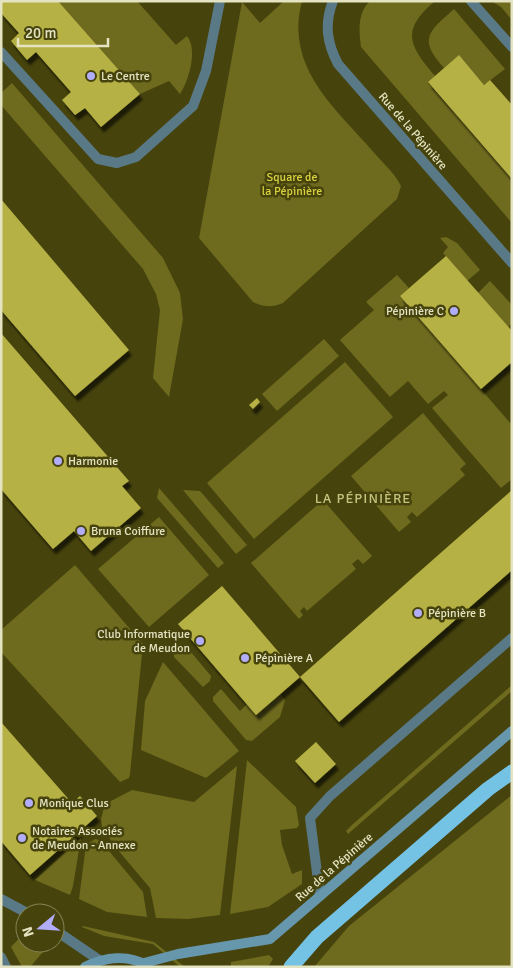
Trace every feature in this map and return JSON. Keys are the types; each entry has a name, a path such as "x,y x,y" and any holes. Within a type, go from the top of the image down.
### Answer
{"highway":[{"path":"291,967 317,937 488,789 512,772"}],"main road":[{"name":"Rue de la Pépinière","path":"147,965 178,954 270,938 512,731"},
{"path":"85,967 99,960 129,959 147,965"}],"street":[{"path":"1,52 98,159 117,163 136,157 193,106 206,71 220,1"},
{"name":"Rue de la Pépinière","path":"332,1 328,13 327,34 330,49 338,64 512,263"},
{"path":"472,1 512,47"},
{"path":"320,896 310,818 330,796 512,638"},
{"path":"1,899 15,907"},
{"path":"65,937 99,960"},
{"path":"1,957 6,967"}],"green space":[{"path":"58,1 137,1 176,45 187,36 192,49 192,57 189,73 180,94 169,81 140,94"},
{"name":"Square de la Pépinière","path":"284,1 302,1 298,25 300,47 307,68 318,86 346,122 393,174 401,186 397,199 283,303 268,306 253,302 199,238 242,2 260,23"},
{"path":"370,1 435,1 417,21 412,38 414,47 435,76 428,83 512,179 512,223 361,47 361,17"},
{"path":"491,1 512,1 512,20 501,7"},
{"path":"454,9 505,69 484,85 459,56 444,68 431,50 429,36 438,24"},
{"path":"12,83 163,258 180,293 183,319 169,397 153,378 160,310 156,294 143,269 1,105 1,93"},
{"path":"446,237 457,243 480,270 467,281 443,253 448,247 440,238"},
{"path":"397,275 409,288 400,296 512,425 512,479 501,488 432,408 448,395 444,391 428,404 408,381 390,397 340,340 374,310 366,302"},
{"path":"490,281 512,305 512,323 508,327 478,293"},
{"path":"324,339 339,356 277,411 262,394"},
{"path":"345,362 393,417 254,539 207,483"},
{"path":"423,413 466,464 460,469 465,475 417,517 412,512 407,517 411,522 399,532 351,476"},
{"path":"159,488 224,563 218,568 157,498"},
{"path":"183,490 200,491 247,545 236,554"},
{"path":"323,500 372,556 363,564 358,559 352,564 356,569 307,611 304,607 300,611 303,615 299,619 251,563"},
{"path":"159,517 209,575 149,627 98,569"},
{"path":"75,565 143,644 130,774 129,778 120,782 1,652 1,630"},
{"path":"185,645 211,676 210,681 203,687 174,657 174,654"},
{"path":"163,662 239,751 206,778 141,750 145,701"},
{"path":"512,685 512,691 348,834 346,831 353,824"},
{"path":"221,689 240,711 247,704 257,714 280,694 285,700 280,717 252,741 246,740 213,701 213,697"},
{"path":"247,760 296,807 299,825 297,828 280,830 282,845 292,874 302,870 302,884 268,907 230,914"},
{"path":"237,766 220,915 188,919 156,918 150,888 117,849 102,827 101,819 104,808 111,801 132,790 194,802"},
{"path":"512,795 512,967 314,967 349,926"},
{"path":"81,838 70,895 35,880"},
{"path":"95,839 100,840 143,892 147,917 107,912 79,899 86,845"},
{"path":"83,926 154,942 185,967 180,967 153,944 104,936"},
{"path":"15,943 15,953 42,953 30,967 22,967 11,947"},
{"path":"269,955 273,959 268,967 231,967 231,962"}],"building":[{"name":"Le Centre","path":"1,1 58,1 140,94 101,127 85,108 75,115 62,100 71,92 36,52 27,60 11,41 19,33 1,13"},
{"path":"459,55 484,85 490,80 512,105 512,179 428,82"},
{"path":"1,199 129,350 75,396 1,310"},
{"name":"Pépinière C","path":"446,256 512,331 512,362 481,389 400,296"},
{"name":"Harmonie","path":"1,333 129,481 122,486 141,508 91,551 74,531 53,549 1,489"},
{"path":"257,398 260,402 253,409 249,405"},
{"name":"Pépinière B","path":"512,490 512,570 339,722 300,677"},
{"name":"Pépinière A","path":"222,586 300,677 256,715 178,624"},
{"path":"1,722 72,803 80,796 97,816 30,875 1,841"},
{"path":"316,742 336,764 315,783 295,761"}],"place":[{"name":"Le Centre","path":"91,76"},
{"name":"Pépinière C","path":"454,311"},
{"name":"Harmonie","path":"58,461"},
{"name":"Bruna Coiffure","path":"81,531"},
{"name":"Pépinière B","path":"418,613"},
{"name":"Club Informatique de Meudon","path":"200,641"},
{"name":"Pépinière A","path":"245,658"},
{"name":"Monique Clus","path":"29,803"},
{"name":"Notaires Associés de Meudon - Annexe","path":"22,838"}],"district":[{"name":"LA PÉPINIÈRE","path":"363,498"}]}
